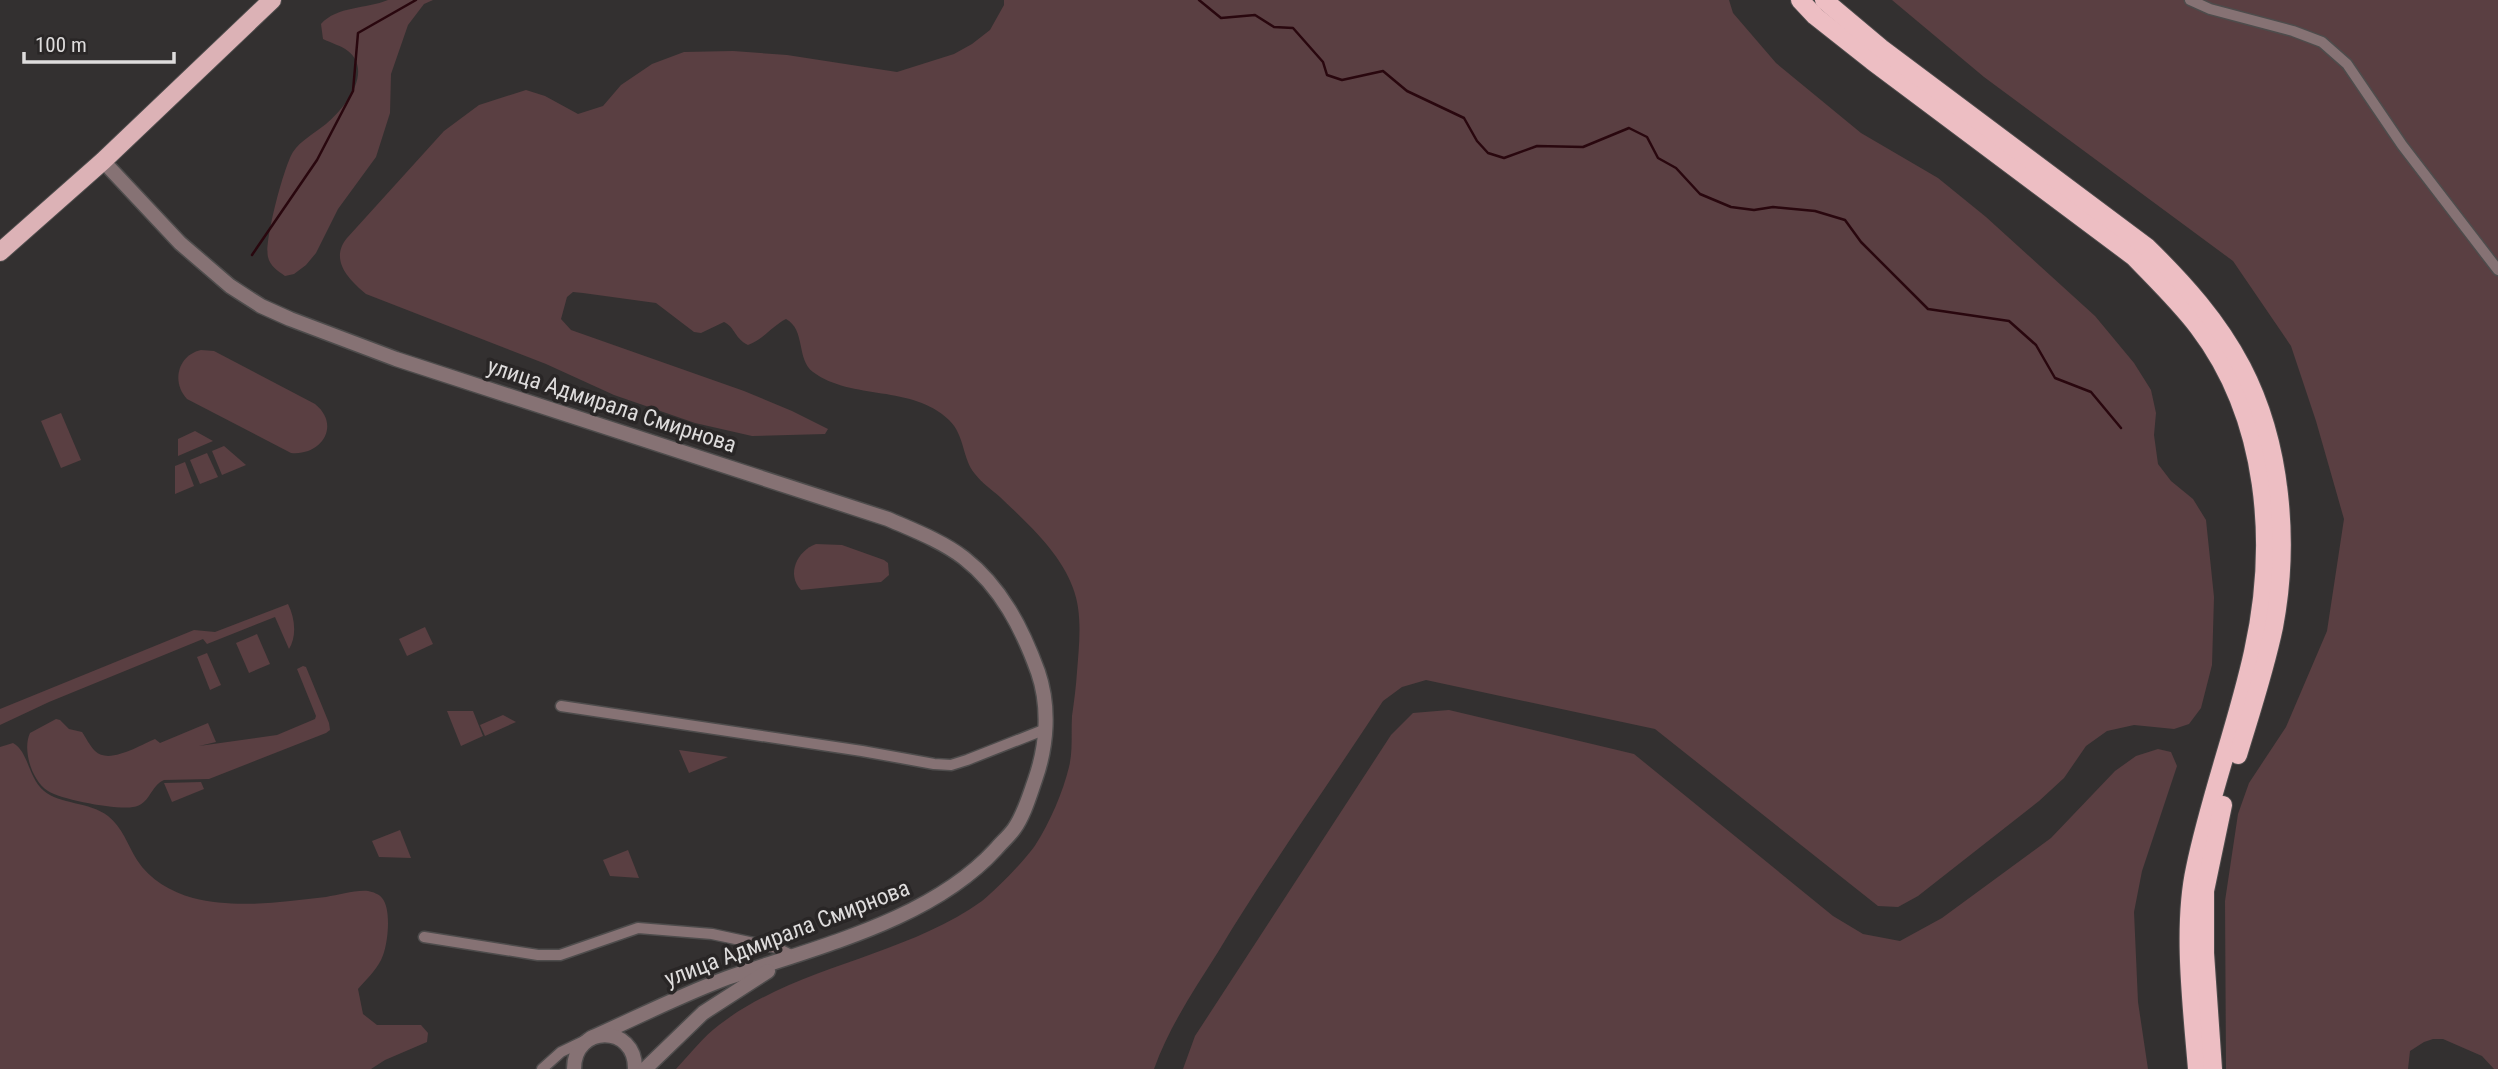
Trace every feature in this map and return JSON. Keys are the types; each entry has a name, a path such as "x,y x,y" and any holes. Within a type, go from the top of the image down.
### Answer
{"highway":[{"path":"1800,0 1815,16 1872,61 2134,257 2199,328 2228,377 2251,432 2264,500 2259,623 2191,888 2190,952 2197,1069"},
{"path":"1824,0 1881,48 2147,247 2180,279 2214,321 2243,369 2258,404 2269,442 2279,500 2280,575 2267,656 2224,801 2208,872 2205,953 2213,1069"}],"main road":[{"path":"0,252 103,161 272,0"}],"street":[{"path":"2190,0 2210,9 2293,31 2322,42 2347,64 2402,145 2498,270"},
{"name":"улица Адмирала Смирнова","path":"103,161 180,243 230,286 271,310 396,359 888,519 929,537 963,558 997,591 1015,618 1042,683 1046,729 1041,765 1014,830 977,870 942,895 905,915 724,979 561,1052 542,1069"},
{"path":"561,706 951,765 1046,729"},
{"path":"424,937 560,955 638,928 712,934 777,948 793,956"},
{"path":"645,1069 703,1013 738,988 793,956"},
{"path":"574,1069 579,1049 591,1038 606,1035 624,1041 634,1055 635,1069"}],"shaded area":[{"path":"388,0 433,0 424,4 408,25 391,74 390,113 376,157 338,209 316,253 294,274 285,276 271,263 268,249 276,204 289,160 300,144 341,109 354,90 357,79 355,60 346,49 323,39 321,24 343,11"},
{"path":"1004,0 1729,0 1733,13 1776,63 1861,133 1938,178 1986,217 2095,316 2134,363 2151,390 2156,413 2154,435 2158,464 2171,481 2193,499 2206,520 2214,597 2212,665 2201,708 2189,724 2174,729 2134,725 2107,731 2086,746 2064,778 2039,801 1918,896 1898,907 1878,906 1655,729 1426,680 1402,687 1383,701 1200,980 1154,1069 676,1069 713,1030 749,1005 815,974 918,936 951,920 988,896 1026,857 1051,817 1070,761 1080,630 1073,588 1060,562 1042,539 975,474 958,433 949,420 918,401 846,387 813,372 804,360 796,330 786,319 748,345 724,322 701,333 694,332 656,303 573,292 567,297 561,319 571,330 744,391 792,411 828,429 825,434 752,436 695,423 614,395 546,364 366,294 343,269 340,254 342,246 444,131 479,105 526,90 545,96 578,114 603,106 621,85 652,64 684,52 733,51 787,55 897,72 954,54 972,44 990,30 1004,5"},
{"path":"1892,0 2498,0 2498,1069 2494,1069 2482,1056 2443,1039 2433,1039 2410,1051 2408,1069 2226,1069 2225,901 2238,814 2249,783 2286,727 2327,631 2344,519 2316,421 2291,346 2233,261 1984,77"},
{"path":"201,350 214,351 315,404 327,421 324,438 311,450 291,453 187,399 179,385 179,370 187,357"},
{"path":"61,413 81,460 61,468 41,421"},
{"path":"195,431 213,441 178,456 178,439"},
{"path":"224,446 246,465 222,475 212,451"},
{"path":"207,453 218,477 200,484 190,460"},
{"path":"185,462 194,486 175,494 175,466"},
{"path":"816,544 842,545 884,560 888,563 889,575 881,582 801,590 794,577 794,570 799,557"},
{"path":"288,604 294,627 289,649 275,617 207,644 203,639 0,725 0,709 194,630 215,632"},
{"path":"425,627 433,644 407,656 399,639"},
{"path":"257,634 270,664 249,673 236,643"},
{"path":"207,653 221,685 210,690 197,657"},
{"path":"306,667 329,723 330,730 326,733 209,779 164,780 143,803 133,807 103,806 55,794 42,786 33,773 27,748 30,733 56,719 69,729 82,732 95,751 108,756 155,739 160,743 208,723 216,742 199,746 277,735 315,719 297,669"},
{"path":"1449,710 1634,754 1833,916 1863,934 1900,941 1942,918 2051,838 2115,771 2136,756 2158,749 2171,752 2177,766 2142,871 2134,912 2138,1002 2148,1069 1183,1069 1195,1036 1391,735 1413,713"},
{"path":"447,711 473,711 483,736 461,746"},
{"path":"503,715 516,722 485,736 480,725"},
{"path":"13,743 22,752 44,791 101,811 108,816 121,831 142,867 162,884 177,892 209,901 242,904 293,901 363,891 379,895 387,911 387,938 379,964 358,989 363,1014 377,1025 421,1025 428,1033 427,1042 371,1069 0,1069 0,747"},
{"path":"679,750 728,757 689,773"},
{"path":"201,782 204,789 172,802 164,783"},
{"path":"400,830 411,858 379,857 372,841"},
{"path":"628,850 639,878 610,876 603,860"}],"waterway":[{"path":"252,255 317,160 353,91 358,33 416,0"},
{"path":"1199,0 1221,18 1255,15 1274,27 1293,28 1323,62 1327,75 1342,80 1383,71 1407,91 1464,118 1477,141 1488,153 1504,158 1537,146 1583,147 1629,128 1647,137 1658,158 1676,168 1700,194 1731,207 1815,211 1845,220 1861,242 1928,309 2009,321 2036,345 2055,378 2091,392 2121,428"}]}
